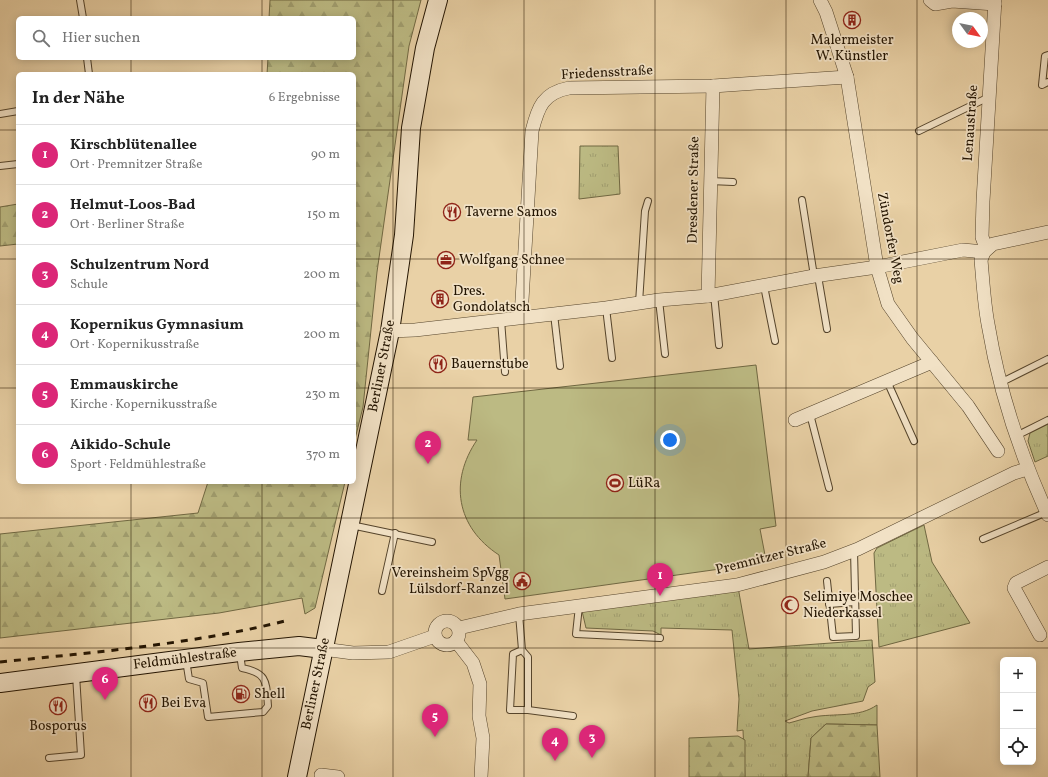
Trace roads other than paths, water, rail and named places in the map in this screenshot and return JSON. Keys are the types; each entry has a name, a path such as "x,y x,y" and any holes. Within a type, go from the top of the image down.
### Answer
{"street":[{"name":"Berliner Straße","path":"296,777 390,331 404,235 412,128 425,48 438,0"},
{"name":"Zündorfer Weg","path":"820,0 826,12 846,77 877,267 888,304 968,406 998,451"},
{"path":"930,0 935,4 952,1 995,2"},
{"name":"Lenaustraße","path":"995,2 983,208 982,236 984,251 981,260 988,323 1000,383 1027,469 1047,514"},
{"name":"Friedensstraße","path":"521,317 532,131 537,112 546,97 556,91 569,88 713,86 846,77"},
{"name":"Dresdener Straße","path":"711,295 710,181 713,86"},
{"path":"390,331 415,330 711,295 816,276 877,267 963,250 984,251 993,244 1048,232"},
{"path":"795,420 932,362"},
{"name":"Premnitzer Straße","path":"459,628 520,614 737,585 824,562 854,550 1027,469"},
{"path":"1040,635 1014,588 1016,583 1048,567"},
{"path":"446,620 454,622 459,628 460,633 456,641 446,645 439,642 435,636 438,624 446,620"},
{"path":"323,649 353,653 388,652 435,636"},
{"path":"456,641 473,663 480,684 479,716 483,738 481,777"},
{"name":"Feldmühlestraße","path":"0,683 186,659 241,664 299,646 323,649"},
{"path":"321,775 338,777"}],"lane":[{"path":"80,0 82,16"},
{"path":"1048,55 1045,56 1042,85 1048,82"},
{"path":"87,60 89,72"},
{"path":"919,131 989,97"},
{"path":"0,114 16,112"},
{"path":"0,166 16,164"},
{"path":"710,181 733,182"},
{"path":"802,200 827,329"},
{"path":"639,303 645,211 648,201"},
{"path":"764,286 775,340"},
{"path":"711,295 719,345"},
{"path":"659,300 665,354"},
{"path":"606,308 612,358"},
{"path":"554,314 560,366"},
{"path":"501,320 505,372"},
{"path":"1000,383 1048,359"},
{"path":"888,381 914,441"},
{"path":"810,414 829,488"},
{"path":"1016,436 1048,420"},
{"name":"Lenaustraße","path":"983,539 1047,514"},
{"path":"350,524 432,542"},
{"path":"382,591 395,533"},
{"path":"827,581 833,637 856,636 854,550"},
{"path":"829,604 855,602"},
{"path":"578,606 576,634 660,638"},
{"path":"520,614 522,650 528,657 528,710"},
{"path":"522,650 513,654 510,710 528,710 573,716"},
{"path":"186,659 189,679 203,683 208,717 263,712 268,706 264,679 255,670 241,664"},
{"path":"49,758 81,755 76,674"},
{"path":"205,697 212,696"}],"railway":[{"path":"0,662 109,651 182,641 289,620"}],"place":[{"name":"Malermeister W. Künstler","path":"852,20"},
{"name":"Taverne Samos","path":"452,212"},
{"name":"Wolfgang Schnee","path":"446,260"},
{"name":"Dres. Gondolatsch","path":"440,299"},
{"name":"Bauernstube","path":"438,364"},
{"name":"Helmut-Loos-Bad","path":"428,464"},
{"name":"LüRa","path":"615,483"},
{"name":"Vereinsheim SpVgg Lülsdorf-Ranzel","path":"522,581"},
{"name":"Kirschblütenallee","path":"660,596"},
{"name":"Selimiye Moschee Niederkassel","path":"790,605"},
{"name":"Shell","path":"241,694"},
{"name":"Aikido-Schule","path":"105,700"},
{"name":"Bei Eva","path":"148,703"},
{"name":"Bosporus","path":"58,706"},
{"name":"Emmauskirche","path":"435,737"},
{"name":"Schulzentrum Nord","path":"592,758"},
{"name":"Kopernikus Gymnasium","path":"555,761"}]}
